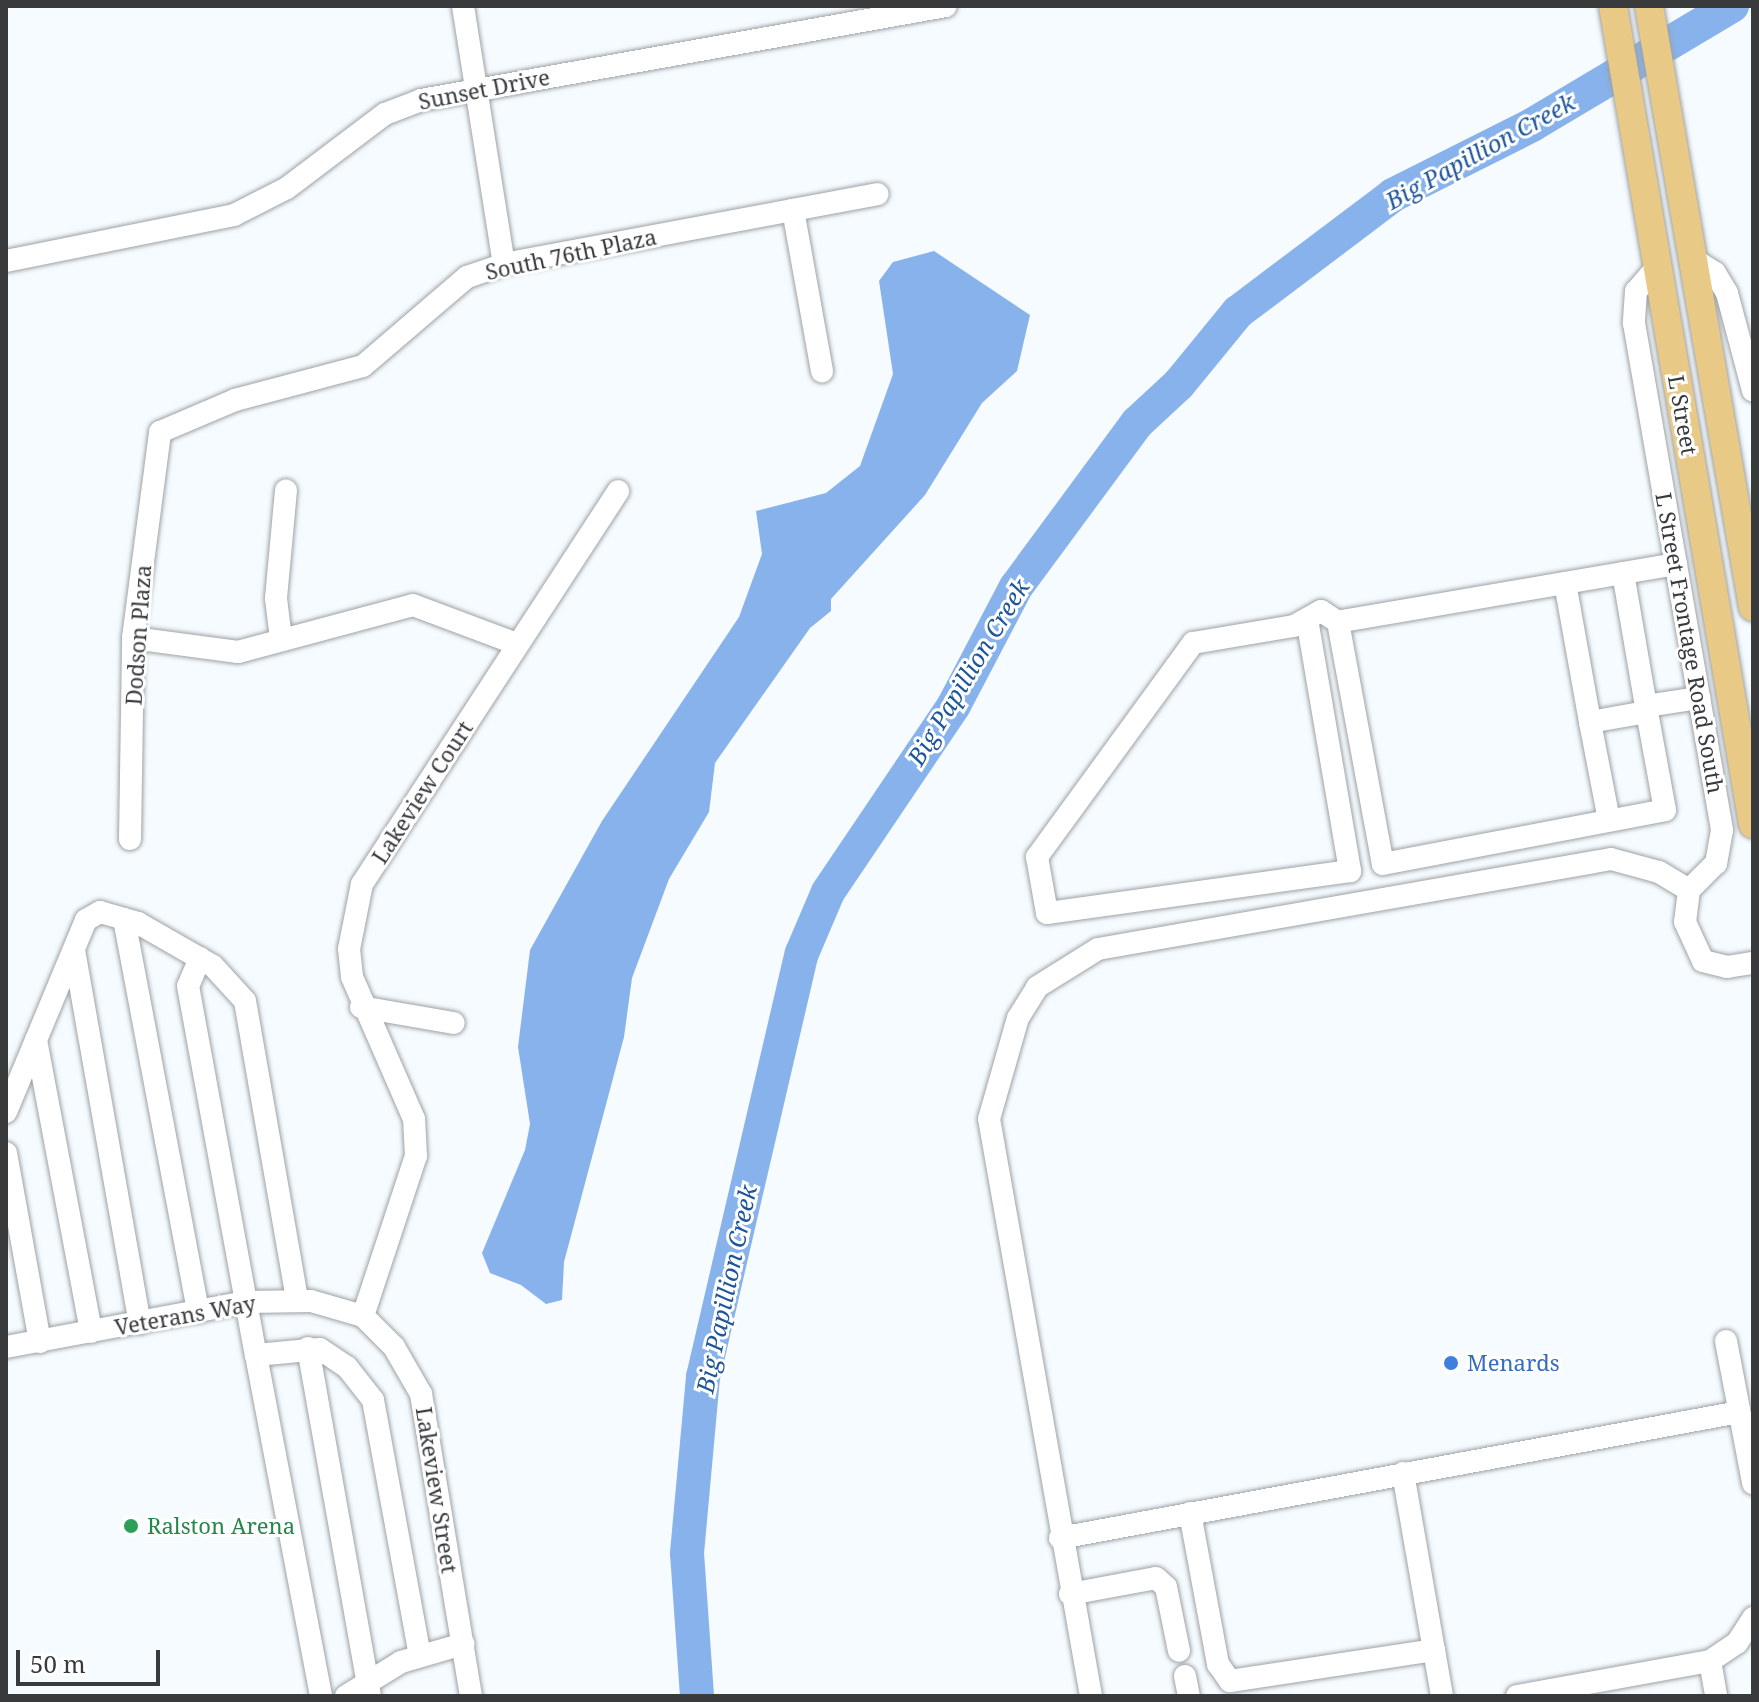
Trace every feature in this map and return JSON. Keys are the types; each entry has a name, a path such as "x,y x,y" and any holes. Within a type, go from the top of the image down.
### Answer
{"main road":[{"name":"L Street","path":"1613,6 1753,824"},
{"name":"L Street","path":"1649,6 1753,607"}],"street":[{"path":"463,6 504,264"},
{"name":"Sunset Drive","path":"6,261 234,215 287,188 385,114 421,100 946,6"},
{"name":"South 76th Plaza","path":"160,432 235,400 363,366 467,277 504,264 878,194"},
{"path":"793,210 822,371"},
{"path":"1693,259 1715,273 1727,293 1753,391"},
{"name":"L Street Frontage Road South","path":"1658,266 1636,291 1634,323 1722,848 1716,863 1689,890"},
{"name":"Dodson Plaza","path":"130,839 133,638 160,432"},
{"path":"281,639 276,598 286,490"},
{"name":"Lakeview Court","path":"363,1316 416,1156 414,1119 361,1007 349,949 362,884 618,491"},
{"path":"1623,573 1665,810 1350,871 1047,913 1037,857 1193,643 1294,626 1321,611 1338,622 1623,573 1676,564"},
{"path":"1565,583 1609,820"},
{"path":"133,638 238,652 413,605 517,644"},
{"path":"1307,619 1350,871"},
{"path":"1338,622 1383,864"},
{"path":"1590,722 1699,698"},
{"path":"1091,1696 1060,1538 989,1119 1018,1018 1037,987 1098,949 1611,859 1659,872 1689,890 1685,922 1703,961 1727,967 1753,963"},
{"path":"6,1112 86,920 100,912 124,919 200,958 245,1001 297,1300"},
{"path":"124,919 198,1312"},
{"path":"74,950 140,1323"},
{"path":"200,958 188,986 321,1696"},
{"path":"361,1007 454,1023"},
{"path":"36,1040 91,1332"},
{"path":"6,1153 40,1342"},
{"name":"Veterans Way","path":"6,1347 247,1302 297,1300 363,1316"},
{"name":"Lakeview Street","path":"363,1316 394,1347 421,1394 471,1696"},
{"path":"1726,1341 1753,1483"},
{"path":"308,1348 369,1689"},
{"path":"256,1355 320,1349 347,1367 373,1400 420,1656"},
{"path":"1060,1538 1739,1412"},
{"path":"1403,1473 1442,1696"},
{"path":"1190,1513 1218,1664 1230,1681 1434,1650"},
{"path":"1070,1594 1156,1578 1166,1587 1179,1651"},
{"path":"1517,1696 1625,1687 1710,1661 1737,1643 1753,1618"},
{"path":"346,1696 369,1689 420,1656 463,1644"},
{"path":"1710,1661 1716,1696"}],"water":[{"path":"934,251 1030,315 1017,371 982,403 925,495 831,599 831,611 810,628 715,763 709,812 669,879 632,978 624,1037 564,1262 562,1300 546,1304 521,1285 490,1273 482,1253 525,1150 530,1124 518,1047 530,950 602,821 739,617 762,554 756,511 826,493 860,466 893,374 879,281 893,262"}],"waterway":[{"name":"Big Papillion Creek","path":"697,1696 687,1553 703,1377 802,953 828,892 954,705 1016,587 1137,423 1179,384 1238,312 1393,195 1532,125 1732,6"}],"place":[{"name":"Menards","path":"1451,1363"},
{"name":"Ralston Arena","path":"131,1526"}]}
